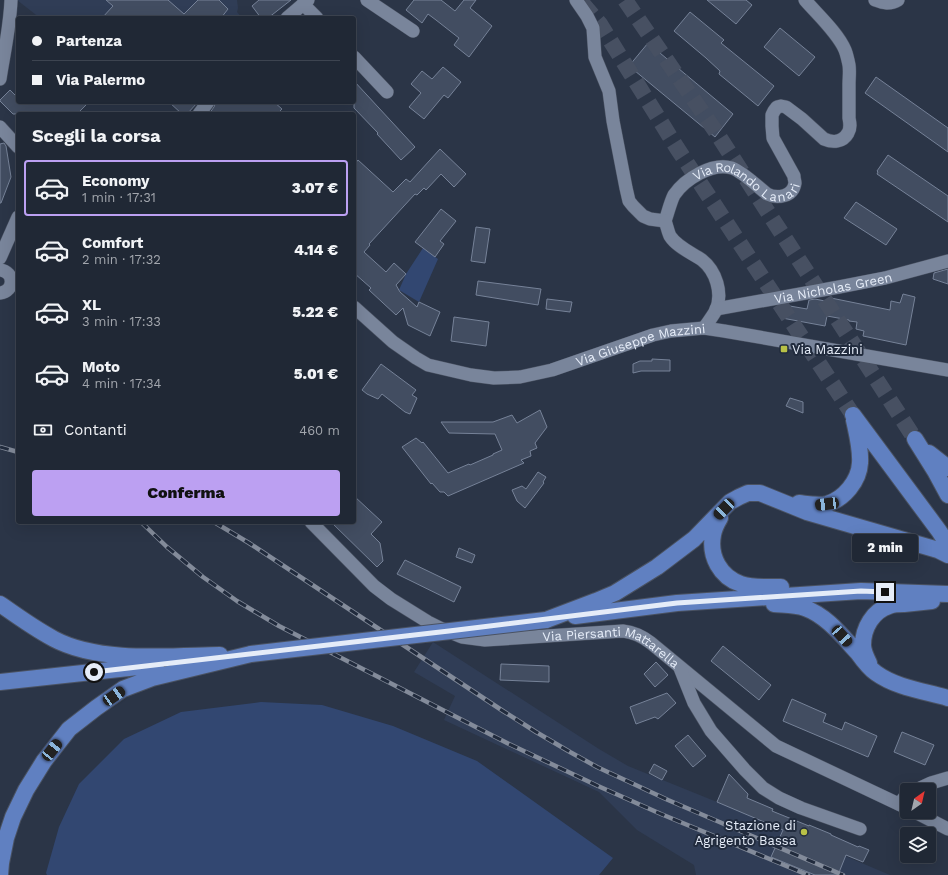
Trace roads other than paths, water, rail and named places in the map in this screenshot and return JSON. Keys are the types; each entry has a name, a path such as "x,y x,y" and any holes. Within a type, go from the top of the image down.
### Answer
{"main road":[{"path":"772,497 816,505 827,504 839,498 849,490 856,478 860,464 859,445 853,415 948,544"},
{"path":"948,468 931,456 915,439 948,495"},
{"path":"546,620 615,593 657,567 694,539 730,502 748,493 760,493 807,512 938,550 948,555"},
{"path":"724,509 713,535 715,560 722,571 731,579 742,584 757,586 948,594"},
{"path":"910,592 948,584"},
{"path":"0,682 546,620 677,603 861,591"},
{"path":"875,672 865,654 863,645 866,628 872,618 879,611 890,605 948,599"},
{"path":"713,601 786,605 804,608 819,615 831,624 875,672 889,682 948,698"},
{"path":"0,604 30,626 55,640 81,650 109,655 140,656 251,654"},
{"path":"0,875 6,838 26,790 44,761 69,729 123,689 152,678 251,654"},
{"path":"930,693 948,688"}],"street":[{"path":"0,79 8,37 11,15 11,0"},
{"path":"367,0 414,31"},
{"path":"576,0 593,28 595,57 609,91 629,201 637,212 643,216 650,219 665,221 670,236 682,248 702,260 712,272 716,280 719,291 716,309 704,328"},
{"name":"Via Rolando Lanari","path":"665,221 672,199 678,190 688,180 710,169 721,167 733,168 767,194 772,196 781,197 790,192 795,183 794,176 774,138 772,126 772,115 777,107 786,107 824,139 829,141 838,141 847,134 850,126 848,105 850,66 848,58 840,41 805,0"},
{"path":"875,0 886,4 891,4 898,0"},
{"path":"289,16 306,2 316,16"},
{"path":"356,59 387,92"},
{"path":"0,127 16,145"},
{"path":"8,278 16,229"},
{"name":"Via Nicholas Green","path":"716,309 885,278 948,261"},
{"name":"Via Giuseppe Mazzini","path":"356,308 393,342 428,365 470,375 494,378 520,377 552,370 653,335 670,331 704,328 724,330 948,370"},
{"name":"Via Piersanti Mattarella","path":"313,524 374,586 428,622 451,633 462,637 485,640 623,631 630,632 648,640 776,746 900,800"},
{"path":"680,667 694,703 711,730 758,784 779,798 801,808 860,829"},
{"path":"931,783 948,778"},
{"path":"929,819 948,829"}],"tunnel":[{"path":"625,0 714,129 915,439"},
{"path":"582,3 600,24 677,148 853,415"}],"railway":[{"path":"0,447 16,451"},
{"path":"143,524 167,547 203,577 237,601 279,626 509,744 598,786 808,875"},
{"path":"217,524 249,543 503,711 570,752 597,767 668,800 843,875"}],"place":[{"name":"Via Mazzini","path":"784,349"},
{"name":"Stazione di Agrigento Bassa","path":"804,832"}]}
